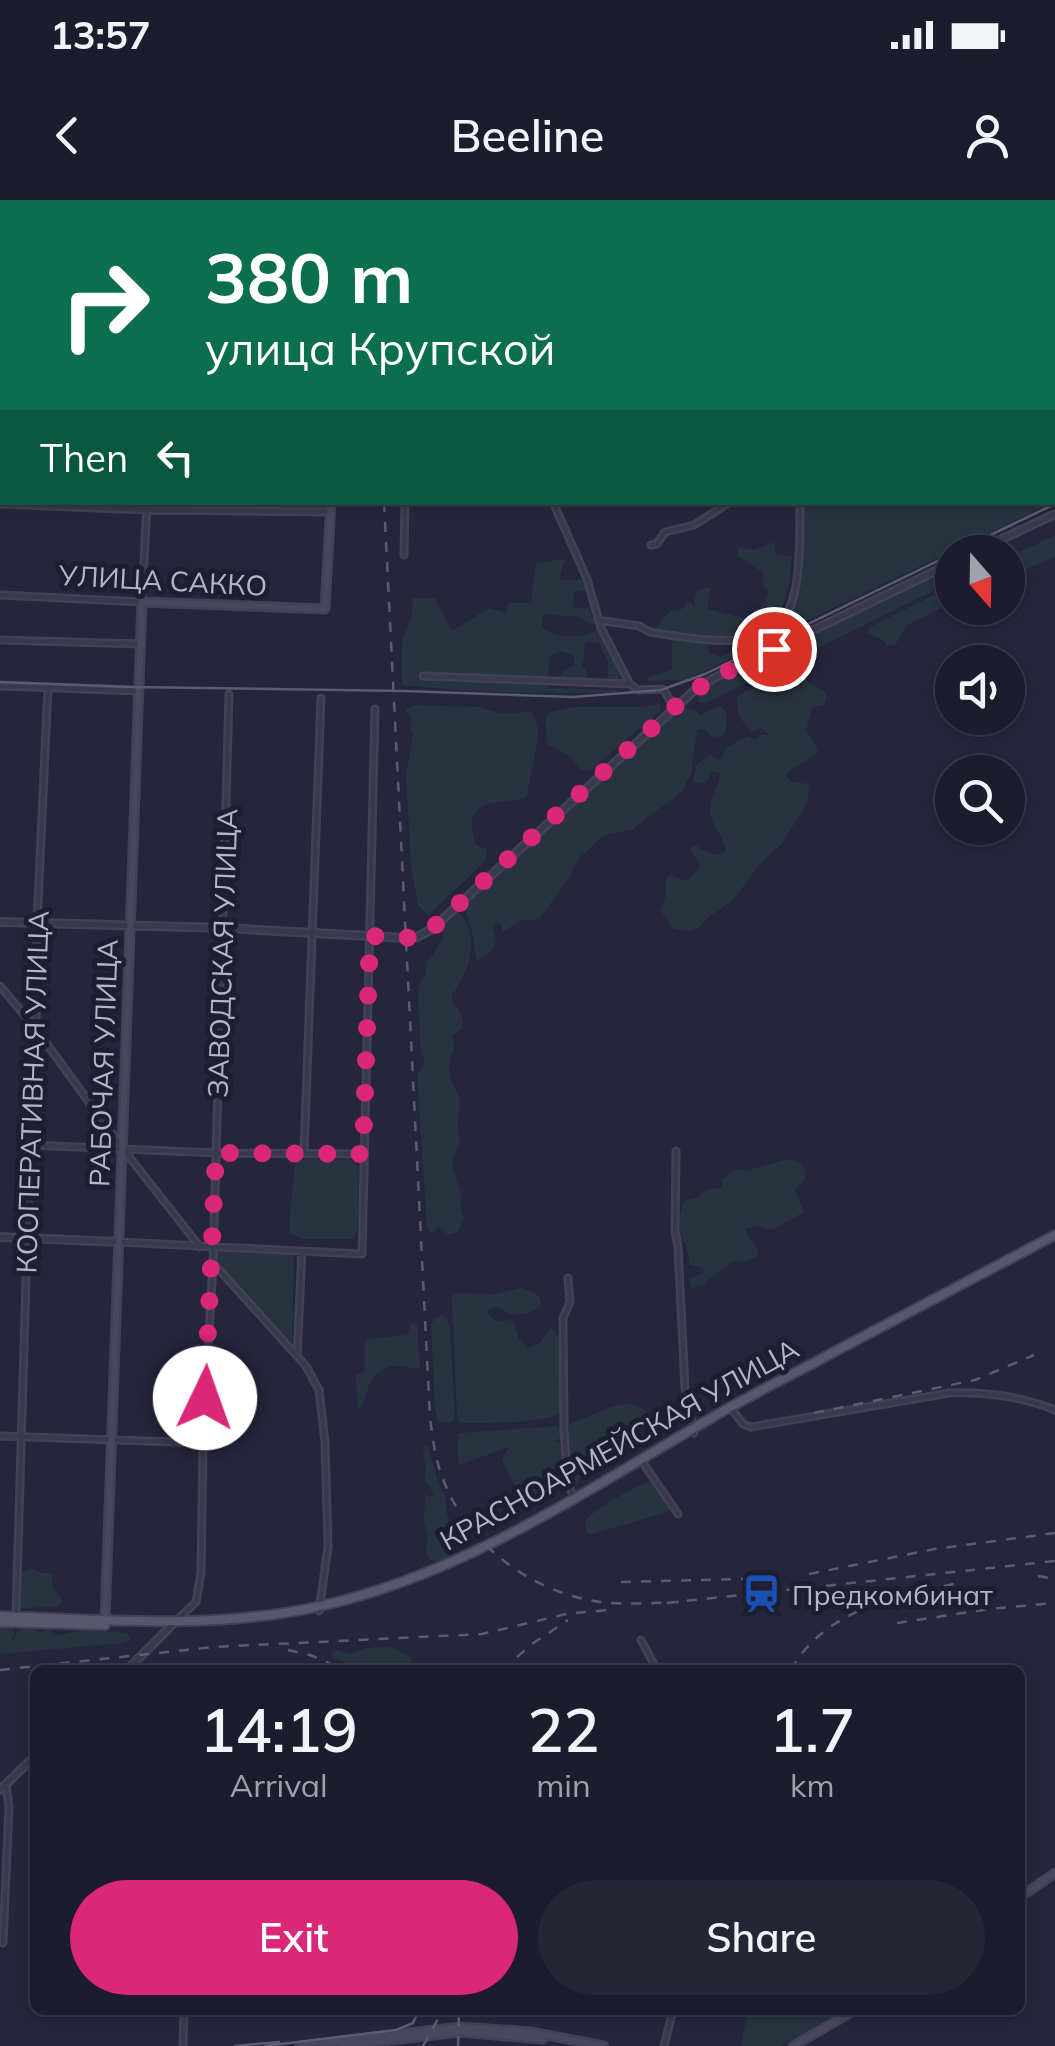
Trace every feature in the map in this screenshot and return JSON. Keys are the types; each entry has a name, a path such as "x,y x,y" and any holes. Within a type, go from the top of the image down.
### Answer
{"main road":[{"path":"331,505 331,512"},
{"name":"УЛИЦА САККО","path":"142,602 324,609 331,512"},
{"name":"РАБОЧАЯ УЛИЦА","path":"105,1623 142,602"},
{"name":"КРАСНОАРМЕЙСКАЯ УЛИЦА","path":"320,1609 468,1556 732,1409 1055,1237"},
{"name":"КРАСНОАРМЕЙСКАЯ УЛИЦА","path":"0,1619 172,1624 357,1602 484,1554 694,1431"},
{"name":"КРАСНОАРМЕЙСКАЯ УЛИЦА","path":"0,1619 16,1616 105,1623"},
{"path":"1025,1893 1055,1873"},
{"path":"792,2046 845,2015"},
{"path":"300,2046 460,2027 531,2032 604,2046"},
{"path":"340,2046 460,2032 523,2036 580,2046"}],"street":[{"path":"24,505 331,512"},
{"name":"РАБОЧАЯ УЛИЦА","path":"142,602 146,505"},
{"path":"404,555 405,505"},
{"path":"554,505 588,579 600,628 630,684 638,690 664,688 674,708"},
{"path":"650,544 657,544 665,532 694,525 725,505"},
{"path":"767,640 783,624 796,581 800,505"},
{"path":"1011,535 1055,514"},
{"path":"0,922 414,938 428,932 703,684 935,571"},
{"name":"УЛИЦА САККО","path":"0,595 142,602"},
{"path":"598,620 672,635 746,641 761,634 774,649"},
{"path":"0,640 141,644"},
{"path":"423,676 630,684"},
{"path":"0,686 139,691"},
{"name":"КООПЕРАТИВНАЯ УЛИЦА","path":"16,1616 48,688"},
{"name":"ЗАВОДСКАЯ УЛИЦА","path":"172,1624 194,1605 199,1591 213,1263 229,694"},
{"path":"304,1153 321,698"},
{"path":"0,1238 362,1254 375,709"},
{"path":"0,986 200,1247"},
{"path":"30,1146 363,1154"},
{"path":"676,1151 676,1236 685,1388 694,1431"},
{"path":"297,1357 302,1251"},
{"path":"213,1263 309,1371 318,1390 328,1553 320,1609"},
{"path":"568,1278 570,1302 563,1318 564,1430 568,1481 574,1498"},
{"path":"732,1409 743,1424 752,1428 925,1396 972,1393 1015,1398 1055,1410"},
{"path":"0,1436 203,1443"},
{"path":"644,1463 678,1514"},
{"path":"132,1665 172,1624"},
{"path":"641,1640 654,1665"},
{"path":"3,1943 9,1807 3,1787 30,1761"},
{"path":"183,2046 184,2015"},
{"path":"664,2046 672,2015"}],"shaded area":[{"path":"802,505 1047,505 985,535 935,535 935,559 778,635 796,588"},
{"path":"1055,535 1055,557 1025,571 1025,550"},
{"path":"774,542 776,554 792,556 790,582 773,634 768,637 756,626 755,615 769,590 763,586 763,573 737,555 739,547 754,550"},
{"path":"565,559 559,580 584,580 586,591 574,592 573,608 589,608 595,623 591,625 580,617 543,614 542,628 570,636 598,629 623,674 617,682 608,681 608,661 599,643 585,642 581,667 586,669 587,681 556,681 574,665 575,657 562,651 549,656 548,688 618,692 510,692 402,685 402,642 413,598 435,598 452,631 489,608 506,613 508,603 531,603 536,563"},
{"path":"935,572 935,590 706,703 698,702 697,694 712,682 738,669 759,666 761,658"},
{"path":"711,588 707,609 747,619 753,637 732,639 655,629 670,611 682,609 689,601 695,608 697,591"},
{"path":"935,594 935,611 907,625 895,645 887,646 868,634 872,626"},
{"path":"675,637 708,640 709,653 721,657 734,650 733,644 759,642 754,648 685,680 648,681 647,678 672,670"},
{"path":"798,668 810,684 827,695 824,705 812,708 806,731 818,749 816,754 787,773 791,781 807,784 808,802 781,845 764,859 733,900 700,927 689,931 674,929 660,910 666,878 671,875 686,881 699,869 691,851 693,846 714,854 726,851 710,813 720,773 713,771 705,783 695,784 696,765 710,755 720,761 727,747 747,736 755,740 759,735 770,735 761,728 752,732 748,729 738,712 737,697"},
{"path":"415,705 531,712 538,730 528,794 524,799 489,804 475,812 472,831 476,845 487,849 486,861 428,915 418,905 411,867 406,775 413,734 412,719 405,710"},
{"path":"661,705 660,711 590,771 582,770 569,756 547,744 545,718 549,713 572,707"},
{"path":"679,706 700,715 720,706 727,712 723,736 713,737 702,728 697,730 691,774 682,791 632,830 602,837 578,859 570,877 539,919 519,921 502,933 501,924 495,923 492,951 476,959 463,904"},
{"path":"457,911 470,930 471,942 468,965 451,996 463,1028 452,1036 454,1050 449,1067 459,1098 460,1138 452,1164 464,1219 457,1232 448,1235 439,1227 432,1233 427,1228 417,1075 425,1062 421,1053 418,994 426,973 425,963 444,935 445,921"},
{"path":"301,1159 356,1162 359,1170 354,1239 303,1239 291,1234 295,1166"},
{"path":"788,1159 805,1168 805,1179 795,1189 804,1212 772,1230 759,1226 746,1229 758,1250 757,1257 734,1261 704,1285 691,1288 690,1278 704,1270 690,1265 686,1244 678,1235 684,1201 708,1189 723,1188 721,1180 736,1169 746,1171"},
{"path":"216,1250 294,1254 292,1344 216,1262"},
{"path":"522,1287 539,1296 541,1304 535,1310 518,1315 492,1307 486,1312 496,1321 513,1320 519,1339 528,1348 541,1342 550,1328 556,1332 561,1413 527,1421 460,1423 452,1296 496,1294"},
{"path":"441,1315 447,1318 450,1328 455,1416 448,1423 438,1421 435,1410 431,1325"},
{"path":"411,1323 417,1324 420,1367 396,1366 379,1372 358,1410 356,1375 365,1371 365,1341 408,1335"},
{"path":"628,1403 646,1410 651,1420 637,1422 615,1455 599,1469 581,1476 573,1488 569,1424"},
{"path":"556,1426 561,1438 554,1442 562,1448 562,1487 522,1497 502,1459 509,1447 458,1463 460,1433"},
{"path":"426,1445 446,1500 455,1549 438,1562 426,1552 425,1495 434,1497 424,1480"},
{"path":"648,1482 656,1486 670,1505 668,1512 592,1534 586,1532 585,1523 593,1513"},
{"path":"31,1568 52,1573 53,1588 62,1600 60,1605 20,1605 20,1574"},
{"path":"0,1627 13,1629 13,1640 18,1631 29,1627 40,1632 49,1629 58,1636 100,1631 127,1633 130,1638 123,1643 0,1654"},
{"path":"391,1647 414,1665 349,1665 331,1654 336,1650 351,1654 365,1648"},
{"path":"747,2015 836,2015 782,2046 741,2046"}],"tram line":[{"path":"990,535 1053,505"},
{"path":"0,682 573,697 661,690 705,674 935,562"},
{"path":"265,2046 396,2030 413,2023 417,2015"},
{"path":"235,2046 279,2042"}],"railway":[{"path":"384,505 430,1418 438,1464 454,1503 468,1524 505,1562 527,1576 575,1597 601,1602 679,1602"},
{"path":"814,1413 975,1380 1034,1355"},
{"path":"809,1574 935,1549 1055,1533"},
{"path":"667,1603 1055,1561"},
{"path":"1038,1576 1055,1579"},
{"path":"621,1582 778,1578"},
{"path":"795,1665 823,1632 866,1608 963,1582"},
{"path":"897,1623 1055,1603"},
{"path":"47,1665 214,1647 482,1634 566,1614 608,1610"},
{"path":"508,1665 568,1620"},
{"path":"288,1650 333,1665"},
{"path":"0,1670 30,1667"},
{"path":"423,2046 440,2015"},
{"path":"458,2046 459,2015"}],"place":[{"name":"Предкомбинат","path":"762,1594"}],"route":[{"path":"205,1398 216,1153 363,1154 370,936 414,938 428,932 689,694 774,649"}]}
